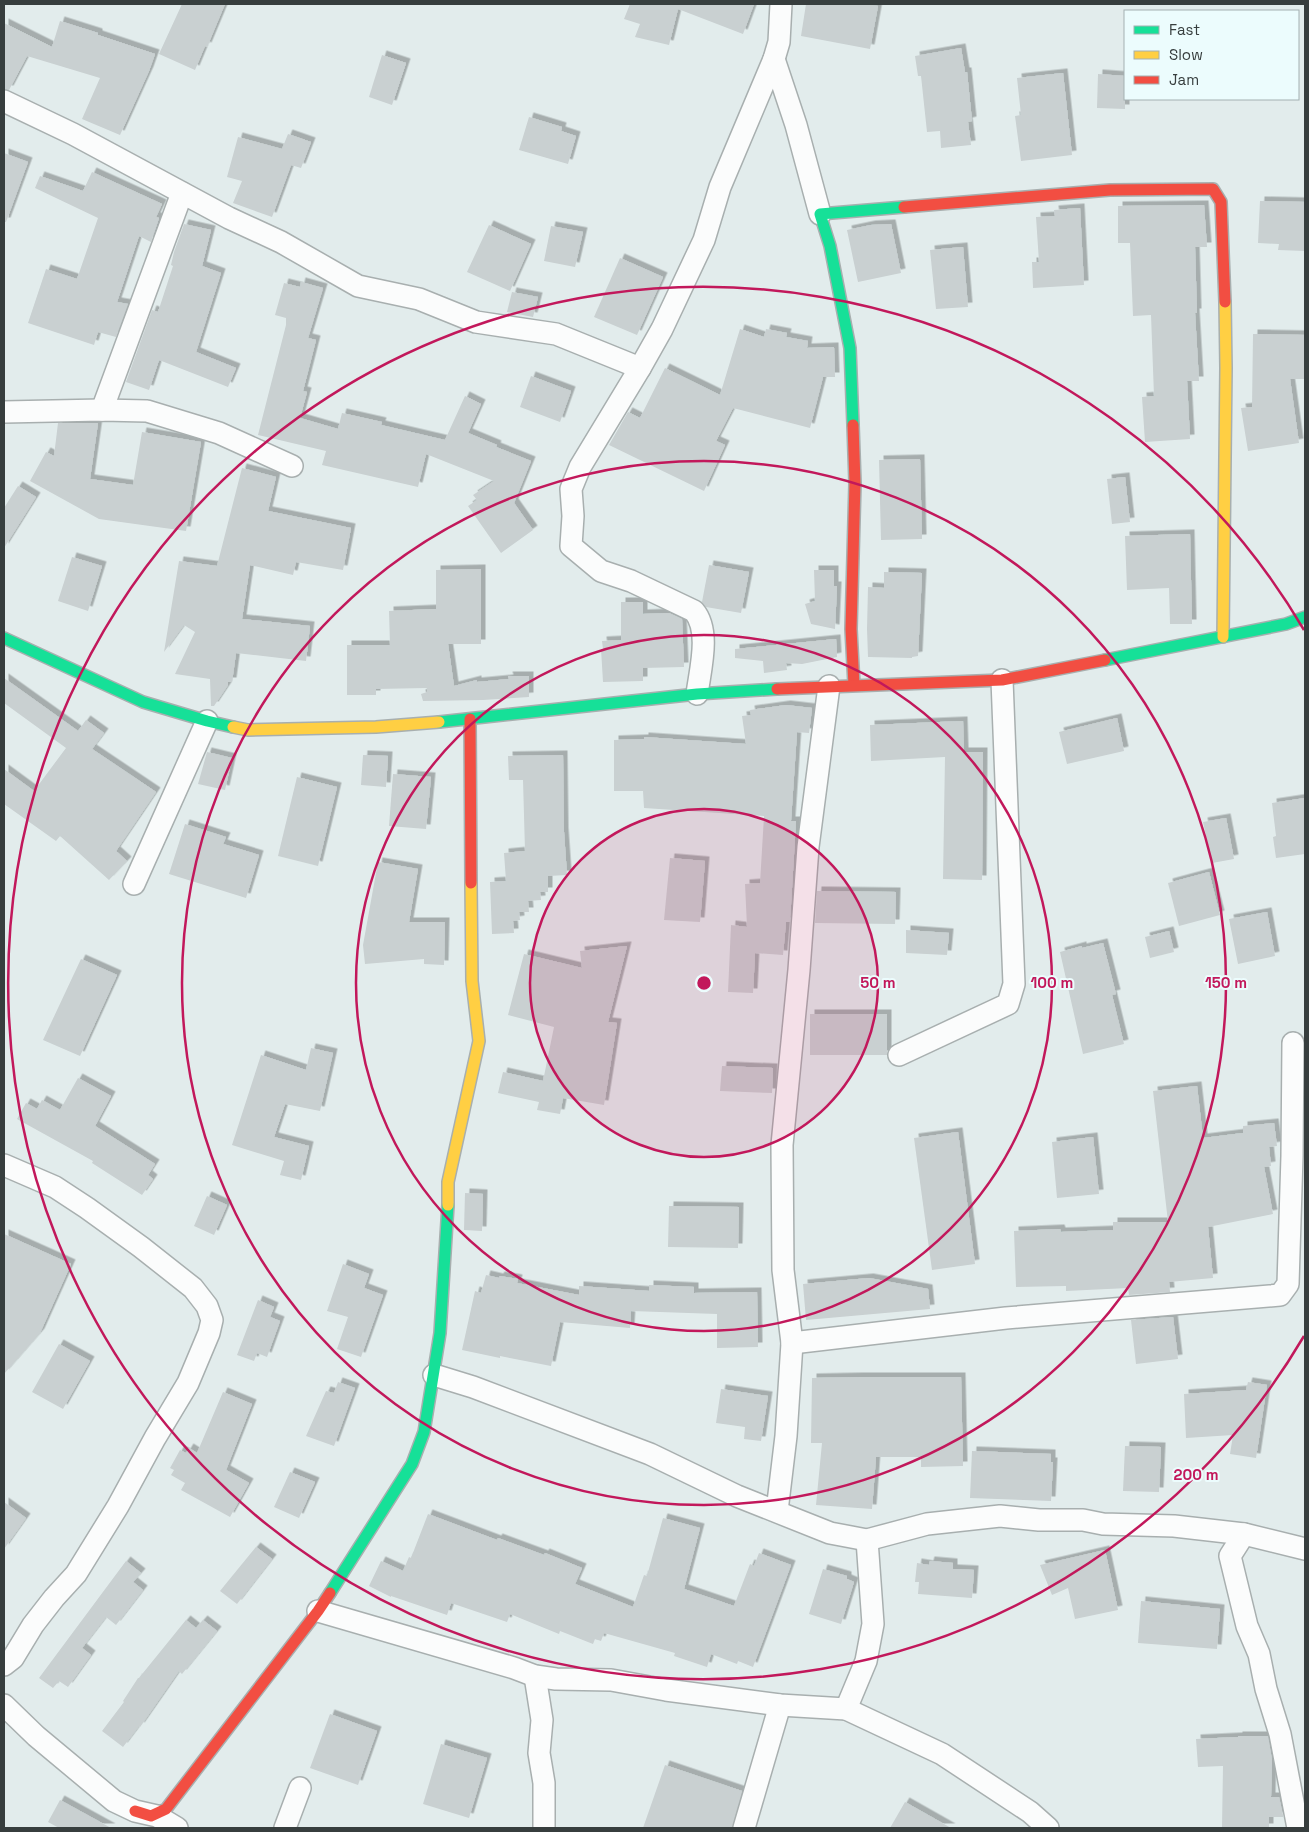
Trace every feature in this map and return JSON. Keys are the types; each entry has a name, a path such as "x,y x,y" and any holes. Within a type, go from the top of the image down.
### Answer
{"street":[{"path":"697,694 704,632 700,618 694,611 631,581 601,571 571,546 573,516 571,489 580,467 662,329 704,240 720,187 774,59 779,42 781,4"},
{"path":"774,59 796,125 830,246 850,348 855,483 851,629 854,685"},
{"path":"4,101 73,134 229,218 281,242 358,286 419,300 476,322 556,334 640,368"},
{"path":"820,214 1110,190 1213,190 1221,202 1226,365 1225,501 1222,543 1223,637"},
{"path":"102,410 182,193"},
{"path":"4,412 148,411 219,433 292,466"},
{"path":"4,638 143,702 248,730 376,727 470,719 697,694 829,686 1002,680 1286,624 1305,617"},
{"path":"899,1055 1008,1004 1014,984 1002,680"},
{"path":"777,1511 786,1436 792,1343 783,1270 782,1145 799,970 808,846 829,686"},
{"path":"147,1818 178,1796 318,1611 412,1464 424,1432 440,1333 447,1233 448,1182 479,1041 472,981 470,719"},
{"path":"134,884 207,720"},
{"path":"792,1343 1006,1318 1280,1295 1288,1284 1293,1043"},
{"path":"4,1165 55,1187 141,1248 193,1288 207,1306 212,1320 209,1334 188,1384 155,1438 118,1506 76,1574 54,1598 33,1625 12,1658 4,1665"},
{"path":"434,1375 473,1387 650,1454 737,1496 830,1533 866,1540 927,1524 1000,1516 1039,1520 1082,1520 1103,1524 1174,1526 1244,1534 1305,1549"},
{"path":"1244,1534 1230,1556 1247,1626 1259,1654 1266,1689 1280,1734 1298,1828"},
{"path":"846,1709 866,1661 873,1624 866,1540"},
{"path":"318,1611 514,1668 535,1676 556,1679 611,1680 666,1690 780,1705 846,1709 942,1754 1028,1820 1048,1828"},
{"path":"535,1676 542,1720 539,1753 544,1783 544,1828"},
{"path":"4,1705 36,1736 114,1801 147,1818 177,1828"},
{"path":"744,1828 780,1705"},
{"path":"285,1828 300,1788"}],"building":[{"path":"182,4 225,4 195,70 159,54"},
{"path":"630,4 754,4 743,34 678,9 669,45 635,37 640,24 624,19"},
{"path":"806,4 862,4 878,6 870,49 801,36"},
{"path":"60,21 155,54 120,135 82,119 100,78 27,56 9,90 4,89 4,23 52,47"},
{"path":"961,48 965,72 967,72 972,121 968,122 971,145 941,148 940,131 927,132 921,76 918,76 915,56"},
{"path":"382,55 406,63 392,105 369,97"},
{"path":"1063,73 1072,155 1021,161 1015,116 1021,115 1017,78"},
{"path":"1098,74 1124,76 1125,109 1097,108"},
{"path":"529,117 562,127 561,131 576,136 568,164 519,150"},
{"path":"288,134 311,142 301,168 291,165 272,217 233,203 242,181 227,177 238,137 282,149"},
{"path":"4,153 28,162 6,222 4,222"},
{"path":"92,172 162,204 156,217 159,218 151,242 139,236 117,302 128,304 116,337 98,332 94,345 28,323 46,269 77,279 98,218 35,188 40,176 83,191"},
{"path":"1260,201 1305,202 1305,251 1278,250 1279,244 1258,243"},
{"path":"1204,205 1207,247 1195,247 1197,313 1195,313 1199,381 1187,381 1190,439 1145,442 1142,397 1154,396 1151,315 1133,316 1130,243 1118,243 1118,206"},
{"path":"1080,208 1084,285 1033,288 1032,262 1039,262 1036,217 1055,216 1054,210"},
{"path":"184,224 211,230 202,266 221,273 196,352 236,368 228,387 159,360 149,390 126,382 152,310 158,312 173,266 171,265 174,252"},
{"path":"891,224 901,273 858,282 847,230 871,225"},
{"path":"489,225 531,244 510,291 467,272"},
{"path":"551,226 583,232 575,267 544,261"},
{"path":"963,247 968,307 936,309 930,250"},
{"path":"620,258 663,277 637,335 594,317"},
{"path":"301,282 323,288 308,338 316,340 303,391 307,392 300,418 338,429 342,413 382,422 381,425 445,440 465,396 481,404 468,433 531,461 514,503 533,530 501,553 468,506 477,500 473,495 494,481 426,454 418,487 322,465 326,451 258,435 286,325 286,318 275,315 284,283 300,287"},
{"path":"512,292 538,297 533,317 507,312"},
{"path":"740,329 764,337 766,329 787,333 786,337 808,341 807,348 834,347 835,377 823,377 810,428 733,408 716,441 725,445 704,491 609,445 628,412 640,418 665,368 720,395"},
{"path":"1253,334 1305,335 1305,379 1290,379 1299,443 1248,451 1241,408 1252,407"},
{"path":"531,376 571,391 560,422 520,407"},
{"path":"58,423 98,423 90,479 133,485 142,432 201,442 186,531 99,519 30,481 46,452 54,456"},
{"path":"920,459 922,539 881,540 879,460"},
{"path":"242,468 276,477 268,511 351,528 343,570 296,562 293,575 250,565 242,619 310,626 306,661 236,653 232,682 228,682 228,685 214,706 211,706 210,679 175,674 195,632 184,625 164,652 179,561 217,566"},
{"path":"1125,477 1130,522 1112,524 1107,479"},
{"path":"18,486 36,497 4,548 4,508"},
{"path":"1190,534 1192,624 1170,624 1169,588 1127,590 1125,536"},
{"path":"72,557 102,566 88,611 58,601"},
{"path":"709,565 749,572 741,613 706,607 702,602"},
{"path":"481,569 481,644 448,644 454,686 477,680 477,682 509,679 508,676 529,676 529,697 423,701 421,694 427,692 427,688 376,689 376,695 347,695 347,645 390,645 389,611 436,609 436,570"},
{"path":"814,570 834,570 834,586 837,586 835,629 811,624 805,604 815,601"},
{"path":"884,572 922,573 918,656 912,658 868,657 868,587 884,588"},
{"path":"621,602 643,602 643,614 669,613 682,619 684,667 643,668 643,681 603,682 602,641 621,640"},
{"path":"836,639 837,657 802,664 786,663 787,670 764,673 763,661 735,658 735,649"},
{"path":"4,678 78,731 86,720 104,733 92,749 156,792 116,851 127,861 109,880 60,836 56,841 4,804 4,769 34,791 66,748 4,703"},
{"path":"786,705 812,708 809,733 797,732 791,821 796,821 790,922 786,922 783,955 755,953 753,993 728,992 731,925 747,927 745,884 760,883 764,816 644,808 643,791 614,791 614,740 644,739 644,737 746,744 742,716 751,715 750,710"},
{"path":"1117,718 1124,751 1067,764 1059,732"},
{"path":"963,721 964,752 983,752 982,880 943,879 945,757 871,761 870,725"},
{"path":"207,752 232,758 225,790 198,784"},
{"path":"363,755 388,756 386,787 361,785"},
{"path":"563,755 564,832 567,875 548,876 548,892 540,892 541,900 528,901 529,912 519,912 520,920 513,921 514,933 492,934 490,882 506,881 504,853 525,851 523,780 509,780 508,756"},
{"path":"393,774 431,777 426,829 389,826"},
{"path":"297,777 337,787 318,866 278,856"},
{"path":"1305,798 1305,854 1276,858 1273,837 1276,836 1272,803"},
{"path":"1226,818 1234,859 1212,863 1203,822"},
{"path":"185,824 226,837 223,844 259,855 246,898 169,874"},
{"path":"670,858 705,861 700,922 664,920"},
{"path":"378,862 418,869 409,922 445,922 444,965 424,964 424,959 365,964 363,945"},
{"path":"1209,872 1220,915 1179,926 1168,883"},
{"path":"817,891 896,892 895,924 815,923"},
{"path":"1267,912 1275,956 1238,964 1229,919"},
{"path":"906,930 949,933 947,955 906,953"},
{"path":"1169,931 1174,952 1150,958 1145,937"},
{"path":"1103,943 1116,994 1112,995 1124,1044 1083,1054 1060,952"},
{"path":"627,946 608,1022 617,1023 604,1105 563,1098 560,1114 537,1110 539,1102 498,1093 503,1072 543,1081 554,1027 508,1015 524,954 582,968 580,951"},
{"path":"81,959 117,975 80,1056 43,1040"},
{"path":"810,1014 887,1014 887,1055 810,1055"},
{"path":"311,1048 333,1053 320,1111 285,1104 274,1137 309,1146 301,1180 280,1175 284,1161 232,1145 261,1055 306,1070"},
{"path":"722,1066 773,1068 772,1093 720,1091"},
{"path":"78,1078 111,1096 95,1126 155,1164 148,1175 153,1179 142,1195 92,1163 93,1161 17,1119 26,1103 37,1109 42,1100 60,1110"},
{"path":"1197,1086 1203,1138 1243,1133 1243,1126 1274,1123 1277,1146 1269,1147 1271,1166 1264,1167 1273,1214 1208,1227 1213,1278 1169,1282 1170,1292 1129,1295 1128,1288 1066,1291 1066,1286 1016,1287 1014,1231 1060,1229 1061,1232 1113,1230 1113,1222 1168,1222 1153,1091"},
{"path":"958,1132 975,1264 932,1270 914,1138"},
{"path":"1093,1137 1099,1194 1057,1198 1052,1142"},
{"path":"465,1193 483,1194 482,1231 464,1230"},
{"path":"207,1196 227,1205 214,1235 194,1226"},
{"path":"669,1206 739,1207 738,1248 668,1247"},
{"path":"4,1234 71,1264 40,1333 4,1374"},
{"path":"343,1264 369,1274 364,1288 383,1295 361,1357 337,1349 348,1317 327,1311"},
{"path":"486,1275 518,1279 517,1283 579,1295 579,1286 649,1291 649,1285 694,1287 694,1293 757,1292 758,1347 717,1348 717,1314 631,1311 630,1328 560,1322 551,1366 462,1350 475,1291 481,1293"},
{"path":"869,1278 928,1289 930,1309 806,1320 803,1284"},
{"path":"258,1300 274,1307 270,1317 280,1321 267,1357 257,1353 254,1361 237,1355"},
{"path":"1173,1317 1178,1359 1136,1364 1131,1320"},
{"path":"59,1344 90,1361 63,1409 32,1392"},
{"path":"961,1377 963,1466 921,1467 921,1457 876,1457 872,1509 816,1505 822,1443 811,1443 812,1378"},
{"path":"338,1382 355,1388 334,1446 306,1436 326,1391 334,1393"},
{"path":"1248,1382 1267,1385 1256,1458 1230,1454 1233,1435 1186,1438 1184,1394 1246,1390"},
{"path":"721,1389 768,1396 761,1441 744,1439 745,1427 716,1423"},
{"path":"223,1392 252,1404 226,1470 249,1483 230,1517 181,1490 185,1483 171,1475 174,1470 170,1468 180,1450 186,1453 189,1448 197,1453"},
{"path":"1125,1446 1161,1447 1159,1492 1123,1491"},
{"path":"972,1451 1051,1454 1051,1462 1053,1462 1051,1501 970,1498"},
{"path":"290,1472 315,1482 299,1518 274,1507"},
{"path":"4,1502 26,1518 4,1549"},
{"path":"428,1514 497,1540 498,1538 544,1555 545,1553 582,1568 575,1584 633,1607 644,1575 647,1576 663,1518 700,1528 684,1589 734,1606 750,1564 754,1566 759,1553 791,1565 753,1667 738,1661 737,1664 711,1654 707,1667 674,1656 675,1653 604,1633 601,1641 595,1639 593,1644 560,1631 559,1634 510,1614 507,1622 451,1603 447,1615 391,1597 369,1586 381,1561 403,1571 409,1557 411,1558"},
{"path":"256,1547 272,1559 237,1604 220,1591"},
{"path":"1105,1550 1118,1610 1075,1619 1068,1588 1052,1595 1040,1565"},
{"path":"126,1561 141,1573 133,1582 143,1590 116,1625 106,1617 82,1648 91,1655 68,1687 59,1681 53,1688 39,1678"},
{"path":"930,1561 953,1563 953,1569 974,1570 972,1598 918,1594 919,1582 915,1582 917,1563 929,1565"},
{"path":"823,1569 847,1576 847,1579 854,1582 841,1624 809,1614"},
{"path":"1141,1601 1220,1609 1217,1649 1138,1643"},
{"path":"186,1620 196,1628 203,1620 217,1631 182,1674 179,1671 140,1727 123,1747 102,1731 124,1702 138,1678"},
{"path":"330,1714 377,1731 358,1785 310,1768"},
{"path":"1268,1736 1272,1760 1271,1797 1279,1797 1283,1815 1283,1817 1269,1817 1269,1828 1222,1828 1223,1766 1198,1767 1196,1739"},
{"path":"441,1744 487,1758 469,1818 423,1804"},
{"path":"665,1765 742,1791 732,1828 643,1828"},
{"path":"60,1800 111,1828 59,1828 48,1822"},
{"path":"905,1802 951,1828 890,1828"}],"traffic: fast":[{"path":"853,425 850,348 830,246 820,214 904,207"},
{"path":"1105,660 1286,624 1305,617"},
{"path":"4,638 143,702 233,727"},
{"path":"439,722 697,694 777,689"},
{"path":"330,1593 412,1464 424,1432 440,1333 448,1205"}],"traffic: slow":[{"path":"1223,637 1225,302"},
{"path":"233,727 248,730 376,727 439,722"},
{"path":"448,1205 448,1182 479,1041 472,981 471,883"}],"traffic: jam":[{"path":"904,207 1110,190 1213,189 1221,202 1225,302"},
{"path":"853,425 855,483 851,629 854,685"},
{"path":"777,689 1002,680 1105,660"},
{"path":"470,719 471,883"},
{"path":"135,1811 151,1816 166,1809 330,1593"}]}
